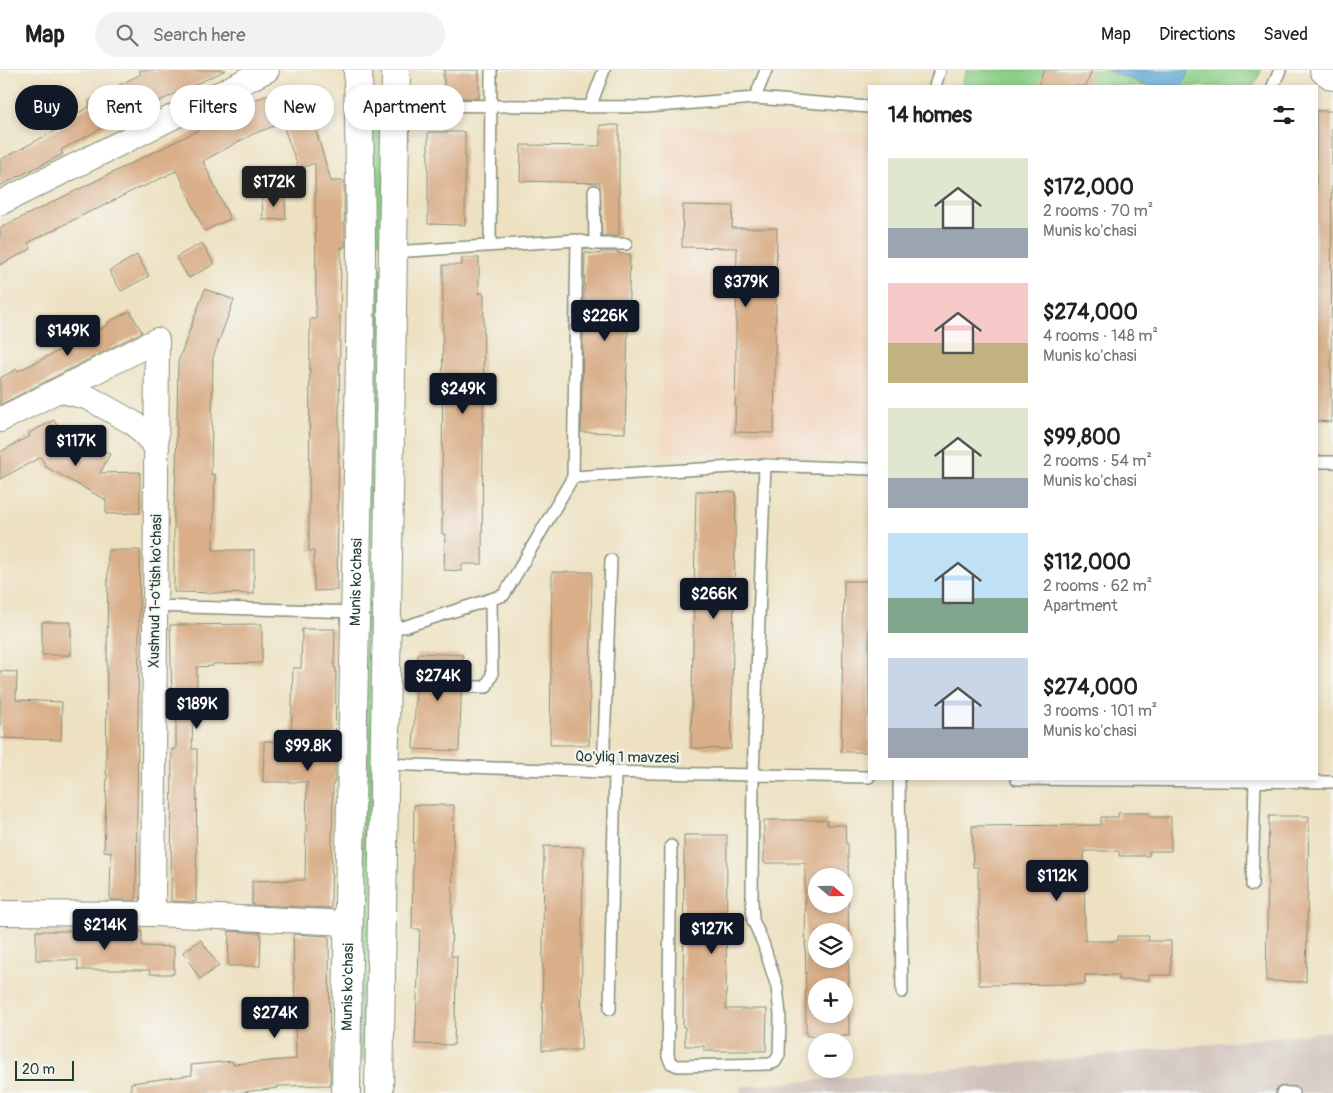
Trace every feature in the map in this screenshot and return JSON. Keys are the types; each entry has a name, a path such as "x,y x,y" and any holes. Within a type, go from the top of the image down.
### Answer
{"street":[{"path":"0,204 267,70"},
{"path":"1324,70 1333,76"},
{"path":"358,81 376,85"},
{"name":"Munis ko'chasi","path":"346,1093 361,253 358,81"},
{"path":"379,1093 395,130"},
{"path":"361,253 394,252"},
{"name":"Xushnud 1-o'tish ko'chasi","path":"0,420 156,340 157,448 154,606 153,914"},
{"path":"58,390 89,398 135,424 157,448"},
{"path":"0,913 153,914 348,923"}],"lane":[{"path":"490,245 491,70"},
{"path":"590,107 604,70"},
{"path":"755,98 766,70"},
{"path":"934,85 940,70"},
{"path":"1273,85 1280,70"},
{"path":"464,101 491,106 646,107 755,98 868,108"},
{"path":"594,191 595,244"},
{"path":"394,252 577,240 595,244 626,244"},
{"path":"387,626 404,627 504,595 573,477 577,240"},
{"path":"1318,462 1333,462"},
{"path":"573,477 765,465 868,469"},
{"path":"671,846 668,1056 671,1063 678,1066 769,1064 775,1062 779,1055 780,1015 778,986 752,914 753,775 765,465"},
{"path":"610,1009 609,772 611,560"},
{"path":"474,687 486,687 492,675 491,600"},
{"path":"154,606 355,612"},
{"name":"Qo'yliq 1 mavzesi","path":"384,764 609,772 868,777"},
{"path":"899,780 902,992"},
{"path":"1215,780 1333,782"},
{"path":"1252,885 1255,782"},
{"path":"1282,1093 1293,1093"}],"shaded area":[{"path":"665,125 868,134 868,456 661,452"},
{"path":"1333,1031 1333,1093 740,1093 740,1087 1076,1058"}],"green space":[{"path":"967,70 1261,70 1254,85 961,85"},
{"path":"372,130 385,130 383,242 371,241"},
{"path":"383,268 370,1059 359,1060 370,269"}],"water":[{"path":"1107,70 1189,70 1182,85 1145,85"}],"building":[{"path":"139,70 226,70 194,85 170,85 170,96 160,101 160,85 119,85 141,74"},
{"path":"444,70 479,70 479,98 464,98 464,85 444,85"},
{"path":"1044,70 1092,70 1086,85 1038,85"},
{"path":"265,96 265,129 203,161 230,219 204,231 176,171 28,243 31,249 0,265 0,228 199,130 255,130 255,100"},
{"path":"88,108 88,130 98,130 61,150 63,154 0,186 0,160 57,130 78,130 78,113"},
{"path":"1318,111 1332,111 1331,422 1318,421"},
{"path":"600,125 619,125 619,236 602,236 600,183 520,181 521,145 600,146"},
{"path":"285,130 316,130 331,181 344,181 345,247 341,247 337,590 314,591 314,551 309,551 310,319 316,319 315,163 299,169"},
{"path":"428,132 465,132 465,225 428,224"},
{"path":"285,196 286,219 263,220 262,197"},
{"path":"683,205 733,206 732,228 777,228 774,433 735,432 737,248 682,247"},
{"path":"202,243 214,264 189,278 176,257"},
{"path":"600,252 630,254 625,433 581,432 585,253 600,254"},
{"path":"137,255 149,276 121,291 109,271"},
{"path":"462,258 479,258 479,293 484,294 482,564 462,564 462,571 444,570 445,534 442,534 443,265 462,265"},
{"path":"205,289 234,300 213,357 211,474 215,475 213,550 254,550 254,594 174,592 178,362"},
{"path":"130,311 142,332 0,405 0,378 55,353"},
{"path":"54,420 72,455 81,438 110,454 100,473 140,472 140,513 106,514 106,500 46,467 41,457 0,479 0,452 30,436 29,433"},
{"path":"696,491 736,492 731,749 691,748"},
{"path":"108,550 140,550 136,900 110,900 111,852 104,851 107,774"},
{"path":"552,572 592,572 589,745 550,745"},
{"path":"844,581 868,581 868,752 841,752"},
{"path":"42,622 71,622 71,655 42,655"},
{"path":"262,624 262,663 213,664 213,666 197,667 197,697 193,697 192,749 197,749 196,902 171,901 172,749 176,749 176,698 172,698 170,625"},
{"path":"302,629 335,629 335,782 333,782 331,908 252,905 252,881 305,880 307,782 263,782 264,741 291,742 293,668 301,668"},
{"path":"418,653 463,655 459,751 413,749"},
{"path":"0,671 17,672 16,700 62,702 61,740 0,738"},
{"path":"414,805 454,805 451,956 457,956 454,1045 415,1044 420,929 412,929"},
{"path":"1118,813 1149,813 1149,817 1171,817 1171,851 1149,851 1149,856 1119,856 1119,851 1084,851 1085,941 1118,941 1118,936 1149,936 1148,941 1171,941 1171,975 1149,975 1149,980 1118,980 1119,975 1085,975 1085,984 979,985 978,867 973,867 972,826 1101,825 1101,817 1119,817"},
{"path":"1269,816 1309,816 1306,982 1266,981"},
{"path":"764,820 827,820 827,825 845,825 846,844 848,844 848,868 808,868 808,913 848,913 848,923 808,923 808,968 849,968 849,978 808,978 808,1023 849,1023 849,1033 808,1033 808,1036 806,1036 805,863 764,863"},
{"path":"684,835 727,835 726,1009 767,1009 766,1051 704,1051 704,1046 685,1046 685,1027 683,1027"},
{"path":"544,846 583,847 581,1050 542,1050"},
{"path":"36,931 142,931 142,946 174,947 174,974 150,974 150,970 78,970 78,960 36,960"},
{"path":"229,931 261,933 260,966 228,966"},
{"path":"293,934 329,936 330,1085 277,1086 278,1088 235,1093 131,1093 131,1083 192,1075 191,1065 232,1061 233,1064 296,1059"},
{"path":"201,940 219,966 200,979 183,952"}]}
